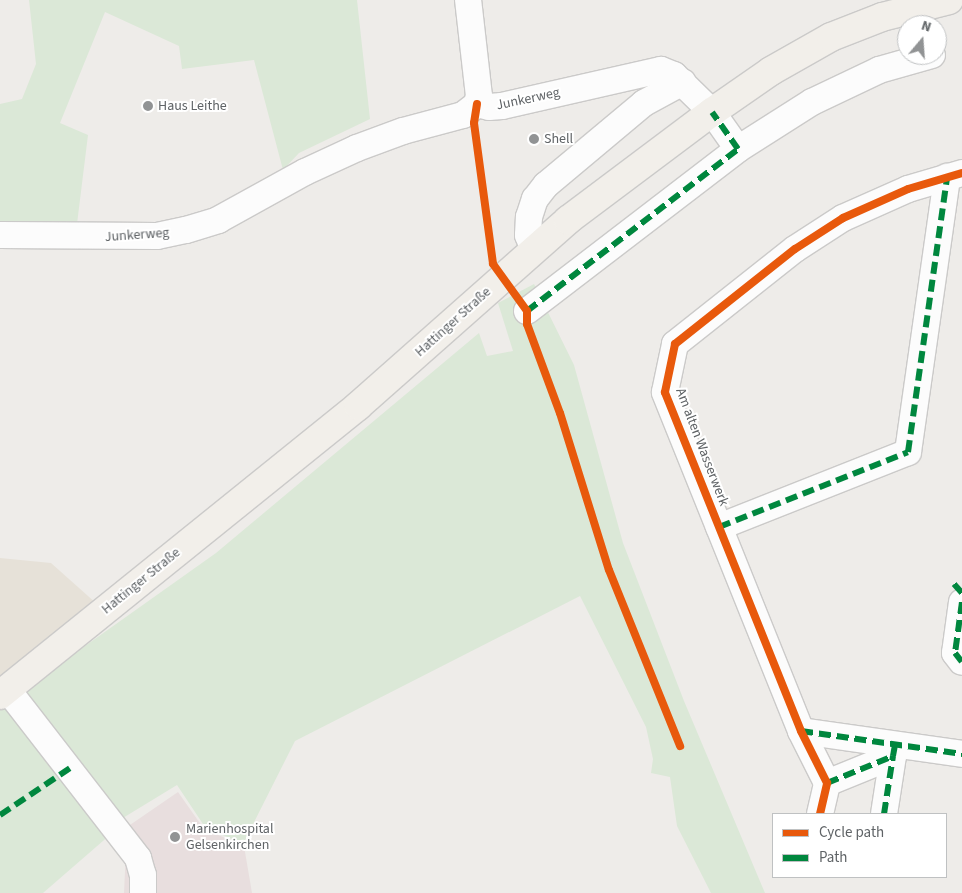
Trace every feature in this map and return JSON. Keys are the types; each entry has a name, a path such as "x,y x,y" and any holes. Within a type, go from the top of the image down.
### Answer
{"main road":[{"path":"712,112 770,71 885,8 934,1"},
{"name":"Hattinger Straße","path":"4,692 358,406 568,220 712,112"}],"street":[{"path":"468,0 479,89 477,104"},
{"path":"526,311 738,149 812,102 879,70 897,65"},
{"name":"Junkerweg","path":"0,235 157,236 186,230 218,220 314,168 357,148 403,131 463,115 477,104 489,107 502,106 650,71 661,70 674,75 712,112"},
{"path":"534,250 528,235 529,217 535,200 546,185 644,103 683,82"},
{"path":"712,112 738,149"},
{"name":"Am alten Wasserwerk","path":"719,527 908,452 954,175 908,189 843,218 795,248 675,344 665,392 719,527 801,731 827,784"},
{"path":"959,593 955,653 962,662"},
{"path":"4,692 138,858 144,876 143,893"},
{"path":"801,731 894,751 962,754"},
{"path":"820,813 827,784 894,751"},
{"path":"884,813 894,751"}],"shaded area":[{"path":"0,558 51,563 97,604 0,684"},
{"name":"Marienhospital Gelsenkirchen","path":"178,792 204,829 244,846 252,893 124,893 127,827"}],"green space":[{"path":"29,0 357,0 370,119 299,153 283,170 254,60 182,69 179,46 105,12 60,123 88,135 76,232 0,226 0,104 22,99 36,64"},
{"path":"534,284 574,365 623,543 684,701 765,893 711,893 677,826 670,777 651,773 653,759 646,727 580,596 295,741 243,844 205,827 177,785 113,824 16,695 216,553 479,333 487,356 513,351 498,303"},
{"path":"0,700 111,834 43,893 0,893"}],"marked path":[{"path":"527,311 738,149 712,112"},
{"path":"719,527 908,452 947,177"},
{"path":"954,584 962,593"},
{"path":"962,602 955,653 962,662"},
{"path":"801,731 962,754"},
{"path":"827,783 893,756 895,745"},
{"path":"884,813 893,756"},
{"path":"0,815 70,768"}],"cycle path":[{"path":"477,104 474,123 493,264 527,311 527,324 560,413 609,570 680,746"},
{"path":"820,813 827,783 801,731 665,392 675,344 795,249 843,218 908,189 962,173"}],"place":[{"name":"Haus Leithe","path":"148,106"},
{"name":"Shell","path":"534,139"},
{"name":"Marienhospital Gelsenkirchen","path":"175,837"}]}
